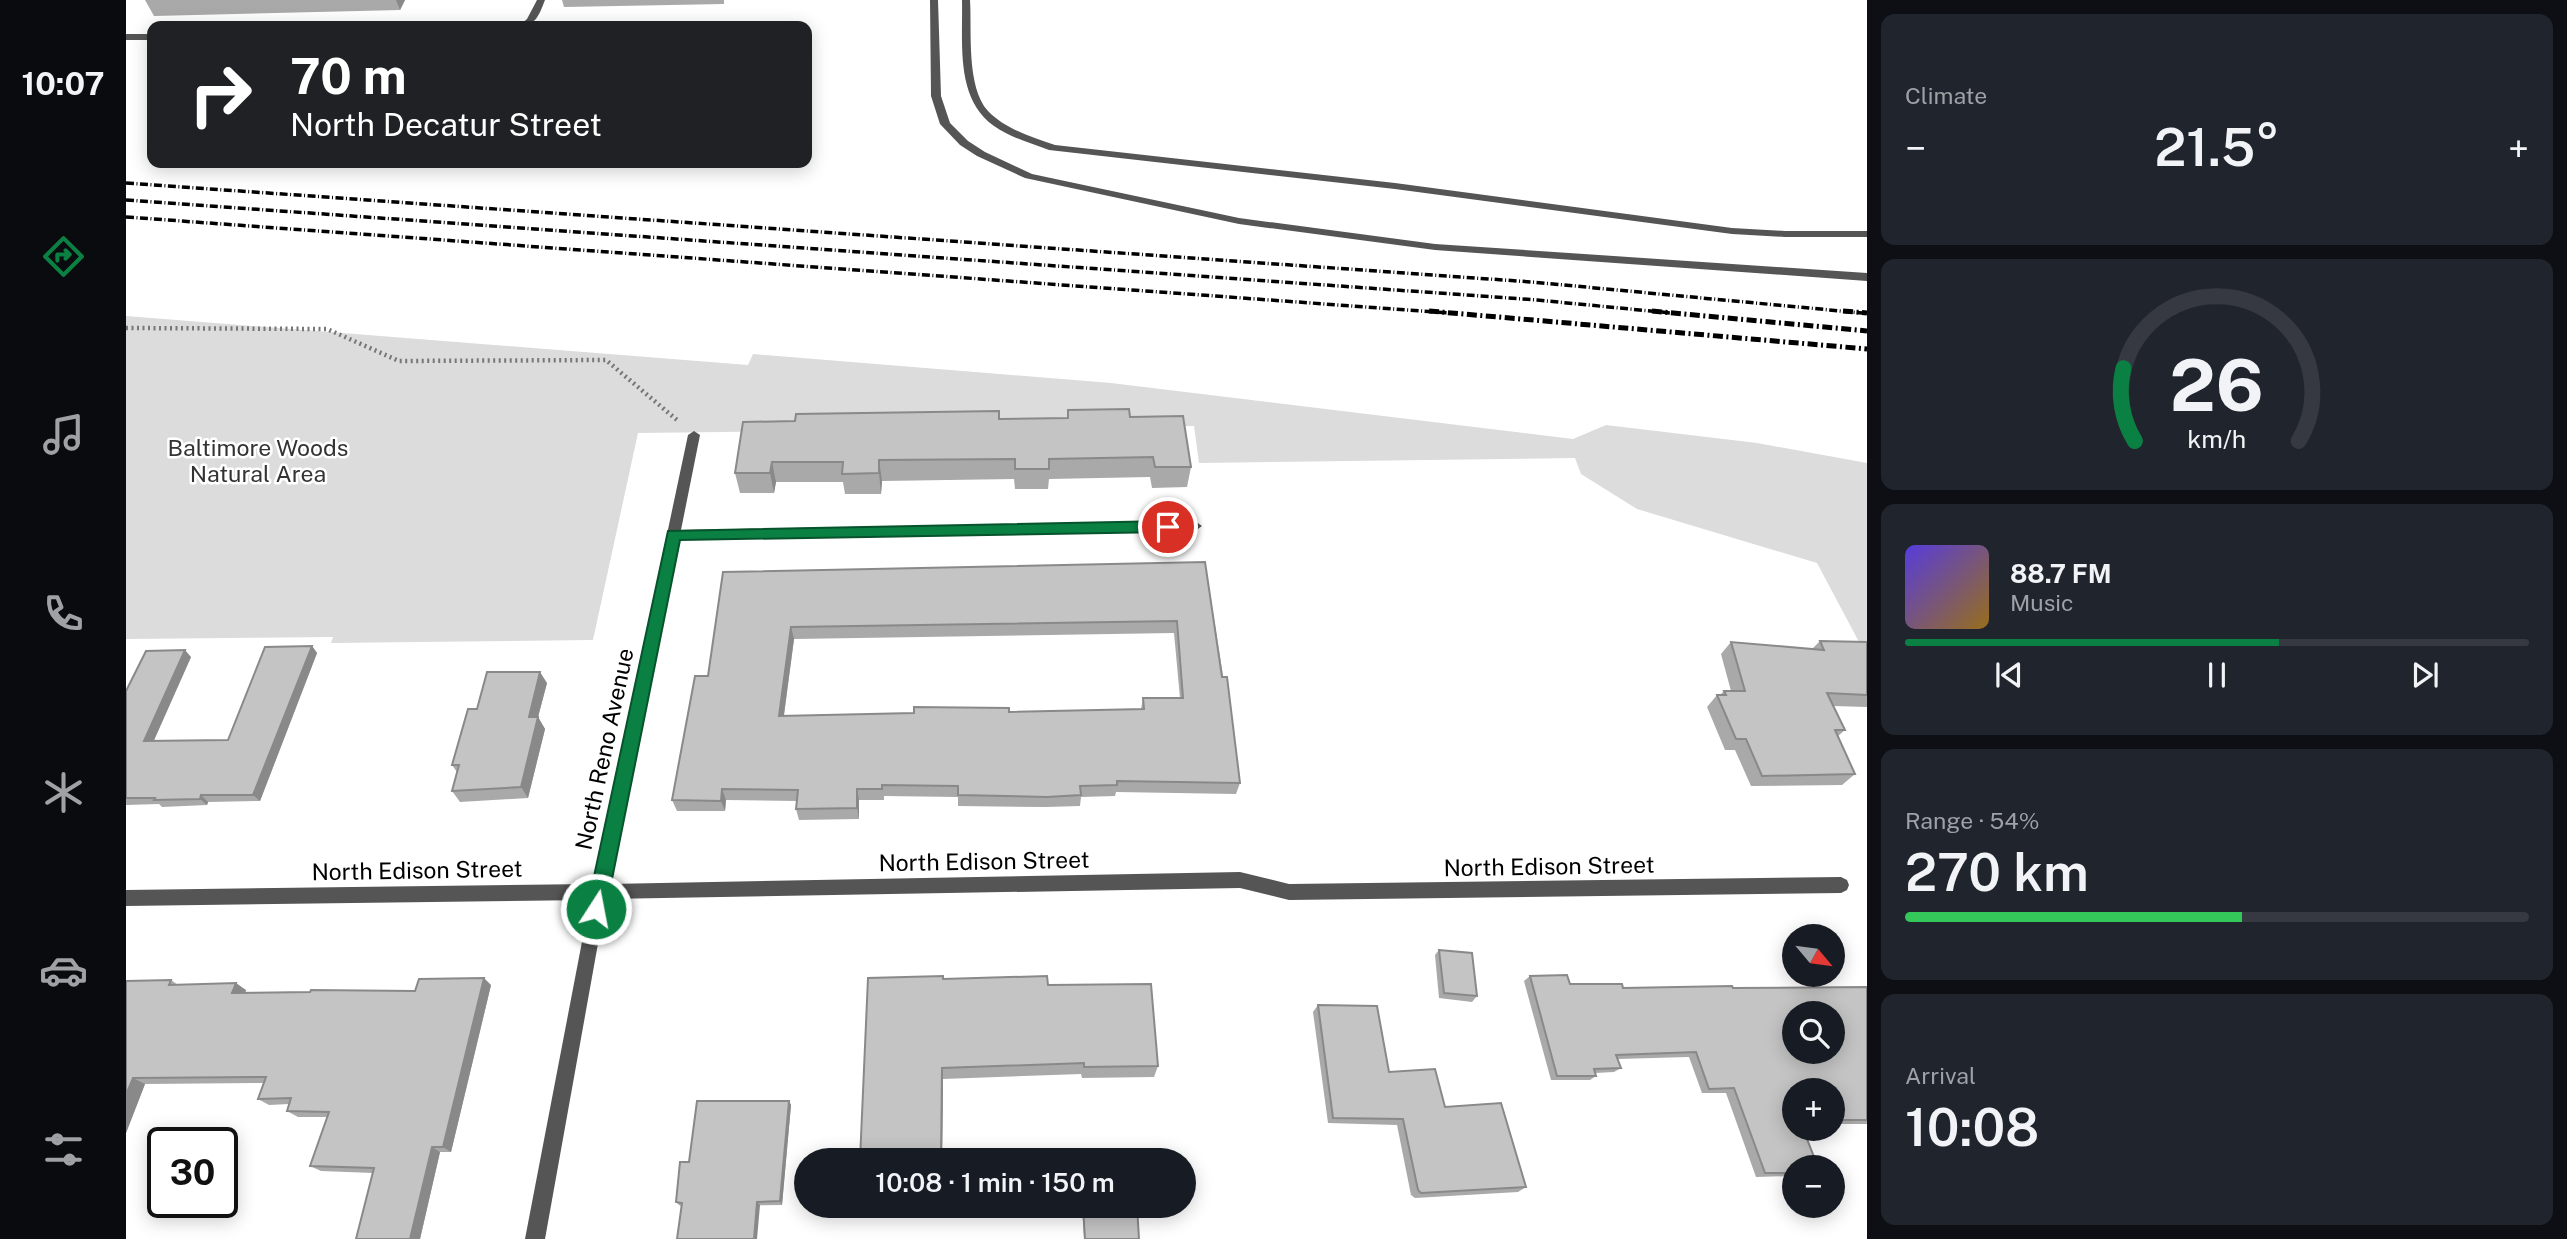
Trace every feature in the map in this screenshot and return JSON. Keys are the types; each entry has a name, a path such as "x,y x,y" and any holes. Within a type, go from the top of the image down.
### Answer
{"street":[{"path":"531,21 541,0"},
{"path":"934,0 936,96 945,124 964,143 981,154 1029,176 1240,221 1434,247 1867,277"},
{"path":"965,0 971,90 978,108 994,124 1017,137 1053,148 1395,186 1732,231 1867,234"},
{"path":"126,37 147,37"},
{"name":"North Reno Avenue","path":"535,1239 600,890 694,435"},
{"path":"674,535 1195,526"},
{"name":"North Edison Street","path":"126,898 1240,880 1289,892 1841,885"}],"path":[{"path":"126,328 327,329 399,361 606,360 694,435"}],"green space":[{"name":"Baltimore Woods Natural Area","path":"126,316 748,365 753,354 1111,383 1573,439 1606,425 1757,443 1867,463 1867,657 1817,563 1637,509 1581,474 1575,458 1199,463 1194,426 638,433 593,640 331,643 333,637 126,639"}],"building":[{"path":"1129,409 1130,417 1183,416 1191,467 1155,467 1153,457 1049,459 1049,469 1015,469 1015,459 879,460 879,473 842,474 843,462 772,462 770,473 735,473 743,422 795,421 796,414 999,411 999,419 1068,418 1068,410"},
{"path":"1205,562 1222,677 1227,677 1240,783 1117,781 1117,785 1080,786 1081,795 1047,797 958,795 958,786 882,785 882,789 857,789 857,808 796,809 798,790 722,789 721,801 672,800 695,676 708,676 723,572","holes":["1177,621 1183,698 1143,698 1144,709 1009,712 1009,708 914,707 914,713 779,716 791,627"]},
{"path":"1820,641 1867,642 1867,695 1827,693 1845,730 1835,730 1855,774 1762,776 1746,739 1736,739 1717,695 1726,695 1724,691 1745,691 1731,642 1824,650"},
{"path":"312,646 253,795 201,795 200,799 126,798 126,691 146,651 185,650 144,741 228,740 265,647"},
{"path":"487,672 540,672 529,717 538,717 521,787 452,791 459,765 452,765 468,709 477,709"},
{"path":"1439,950 1472,953 1477,996 1444,993"},
{"path":"1567,975 1570,984 1622,984 1623,988 1867,987 1867,1120 1845,1120 1845,1078 1782,1078 1782,1141 1808,1141 1813,1155 1782,1155 1782,1173 1765,1173 1734,1088 1709,1089 1696,1052 1616,1055 1621,1068 1594,1069 1596,1076 1557,1076 1530,976"},
{"path":"1047,976 1048,985 1151,984 1158,1066 1084,1067 1084,1063 942,1068 941,1148 861,1148 868,978"},
{"path":"484,978 443,1147 432,1147 410,1239 356,1239 374,1168 310,1166 329,1112 287,1111 291,1098 258,1099 266,1077 133,1078 126,1095 126,981 171,980 169,985 236,983 232,993 311,990 415,991 419,979"},
{"path":"1318,1005 1377,1006 1389,1072 1435,1069 1445,1107 1501,1103 1526,1187 1421,1193 1418,1190 1403,1119 1333,1118"},
{"path":"697,1101 789,1101 780,1201 757,1202 754,1239 677,1239 682,1203 676,1202 680,1162 689,1162"},
{"path":"1084,1218 1138,1218 1139,1239 1085,1239"}],"railway":[{"path":"126,183 1532,282 1862,313"},
{"path":"126,200 1537,300 1671,313"},
{"path":"126,217 1449,313"},
{"path":"1429,311 1867,349"},
{"path":"1652,311 1867,331"},
{"path":"1843,311 1867,313"}],"route":[{"path":"596,909 674,535 1168,527"}]}
